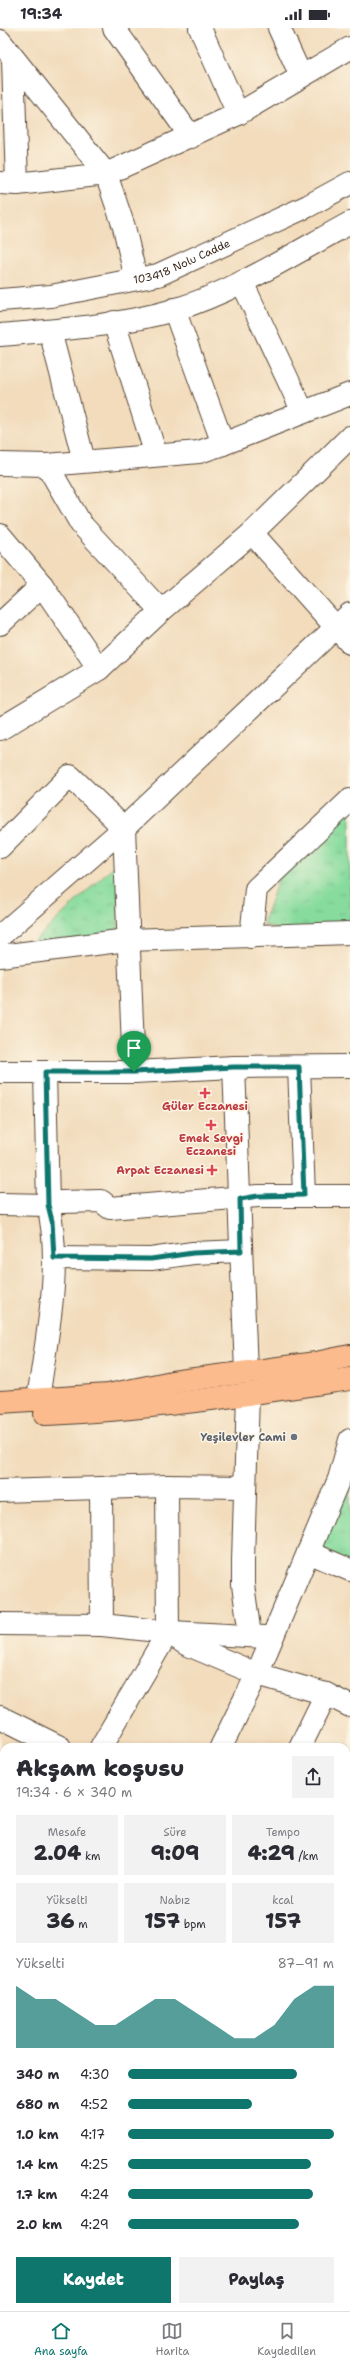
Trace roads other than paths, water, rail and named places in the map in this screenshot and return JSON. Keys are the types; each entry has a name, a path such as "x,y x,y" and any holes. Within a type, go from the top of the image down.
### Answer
{"main road":[{"path":"0,1402 108,1395 172,1382 350,1356"},
{"path":"0,1416 101,1412 248,1394 350,1378"}],"street":[{"path":"114,28 191,137"},
{"path":"200,28 238,114"},
{"path":"279,28 301,76"},
{"path":"0,41 106,174 124,227 136,279"},
{"path":"13,59 8,184 106,174 191,137 238,114 350,48"},
{"name":"103418 Nolu Cadde","path":"0,300 51,296 158,274 308,206 350,183"},
{"path":"0,335 50,331 114,322 174,310 242,282 350,223"},
{"path":"242,282 303,412"},
{"path":"174,310 223,444"},
{"path":"114,322 156,455"},
{"path":"50,331 84,461"},
{"path":"0,464 47,465 199,452 350,394"},
{"path":"0,729 98,669 161,611 252,533 350,437"},
{"path":"47,465 81,524 161,611"},
{"path":"252,533 342,621 350,643"},
{"path":"0,535 42,585 98,669"},
{"path":"0,624 42,585"},
{"path":"0,936 124,828 342,621"},
{"path":"0,847 70,776 124,828 127,940 134,1072"},
{"path":"251,937 256,889 350,800"},
{"path":"0,956 127,940 350,933"},
{"path":"0,1072 134,1072 234,1067 350,1066"},
{"path":"234,1067 246,1372"},
{"path":"299,1067 304,1195"},
{"path":"38,1400 54,1258 52,1221 48,1205 45,1072"},
{"path":"0,1204 48,1205 61,1202 102,1201 110,1208 240,1199 258,1196 350,1196"},
{"path":"54,1258 151,1259 193,1253 241,1251"},
{"path":"248,1394 244,1487 243,1585 250,1635"},
{"path":"223,1743 257,1674 308,1552 344,1479 350,1440"},
{"path":"0,1491 167,1486 244,1487"},
{"path":"103,1743 168,1632 167,1486"},
{"path":"101,1489 102,1625"},
{"path":"308,1552 350,1570"},
{"path":"0,1624 102,1625 168,1632 250,1635 272,1638"},
{"path":"168,1632 186,1644 257,1674 326,1694 350,1706"},
{"path":"302,1743 326,1694"},
{"path":"0,1717 52,1743"}],"place":[{"name":"Güler Eczanesi","path":"205,1093"},
{"name":"Emek Sevgi Eczanesi","path":"211,1125"},
{"name":"Arpat Eczanesi","path":"212,1170"},
{"name":"Yeşilevler Cami","path":"294,1437"}]}
